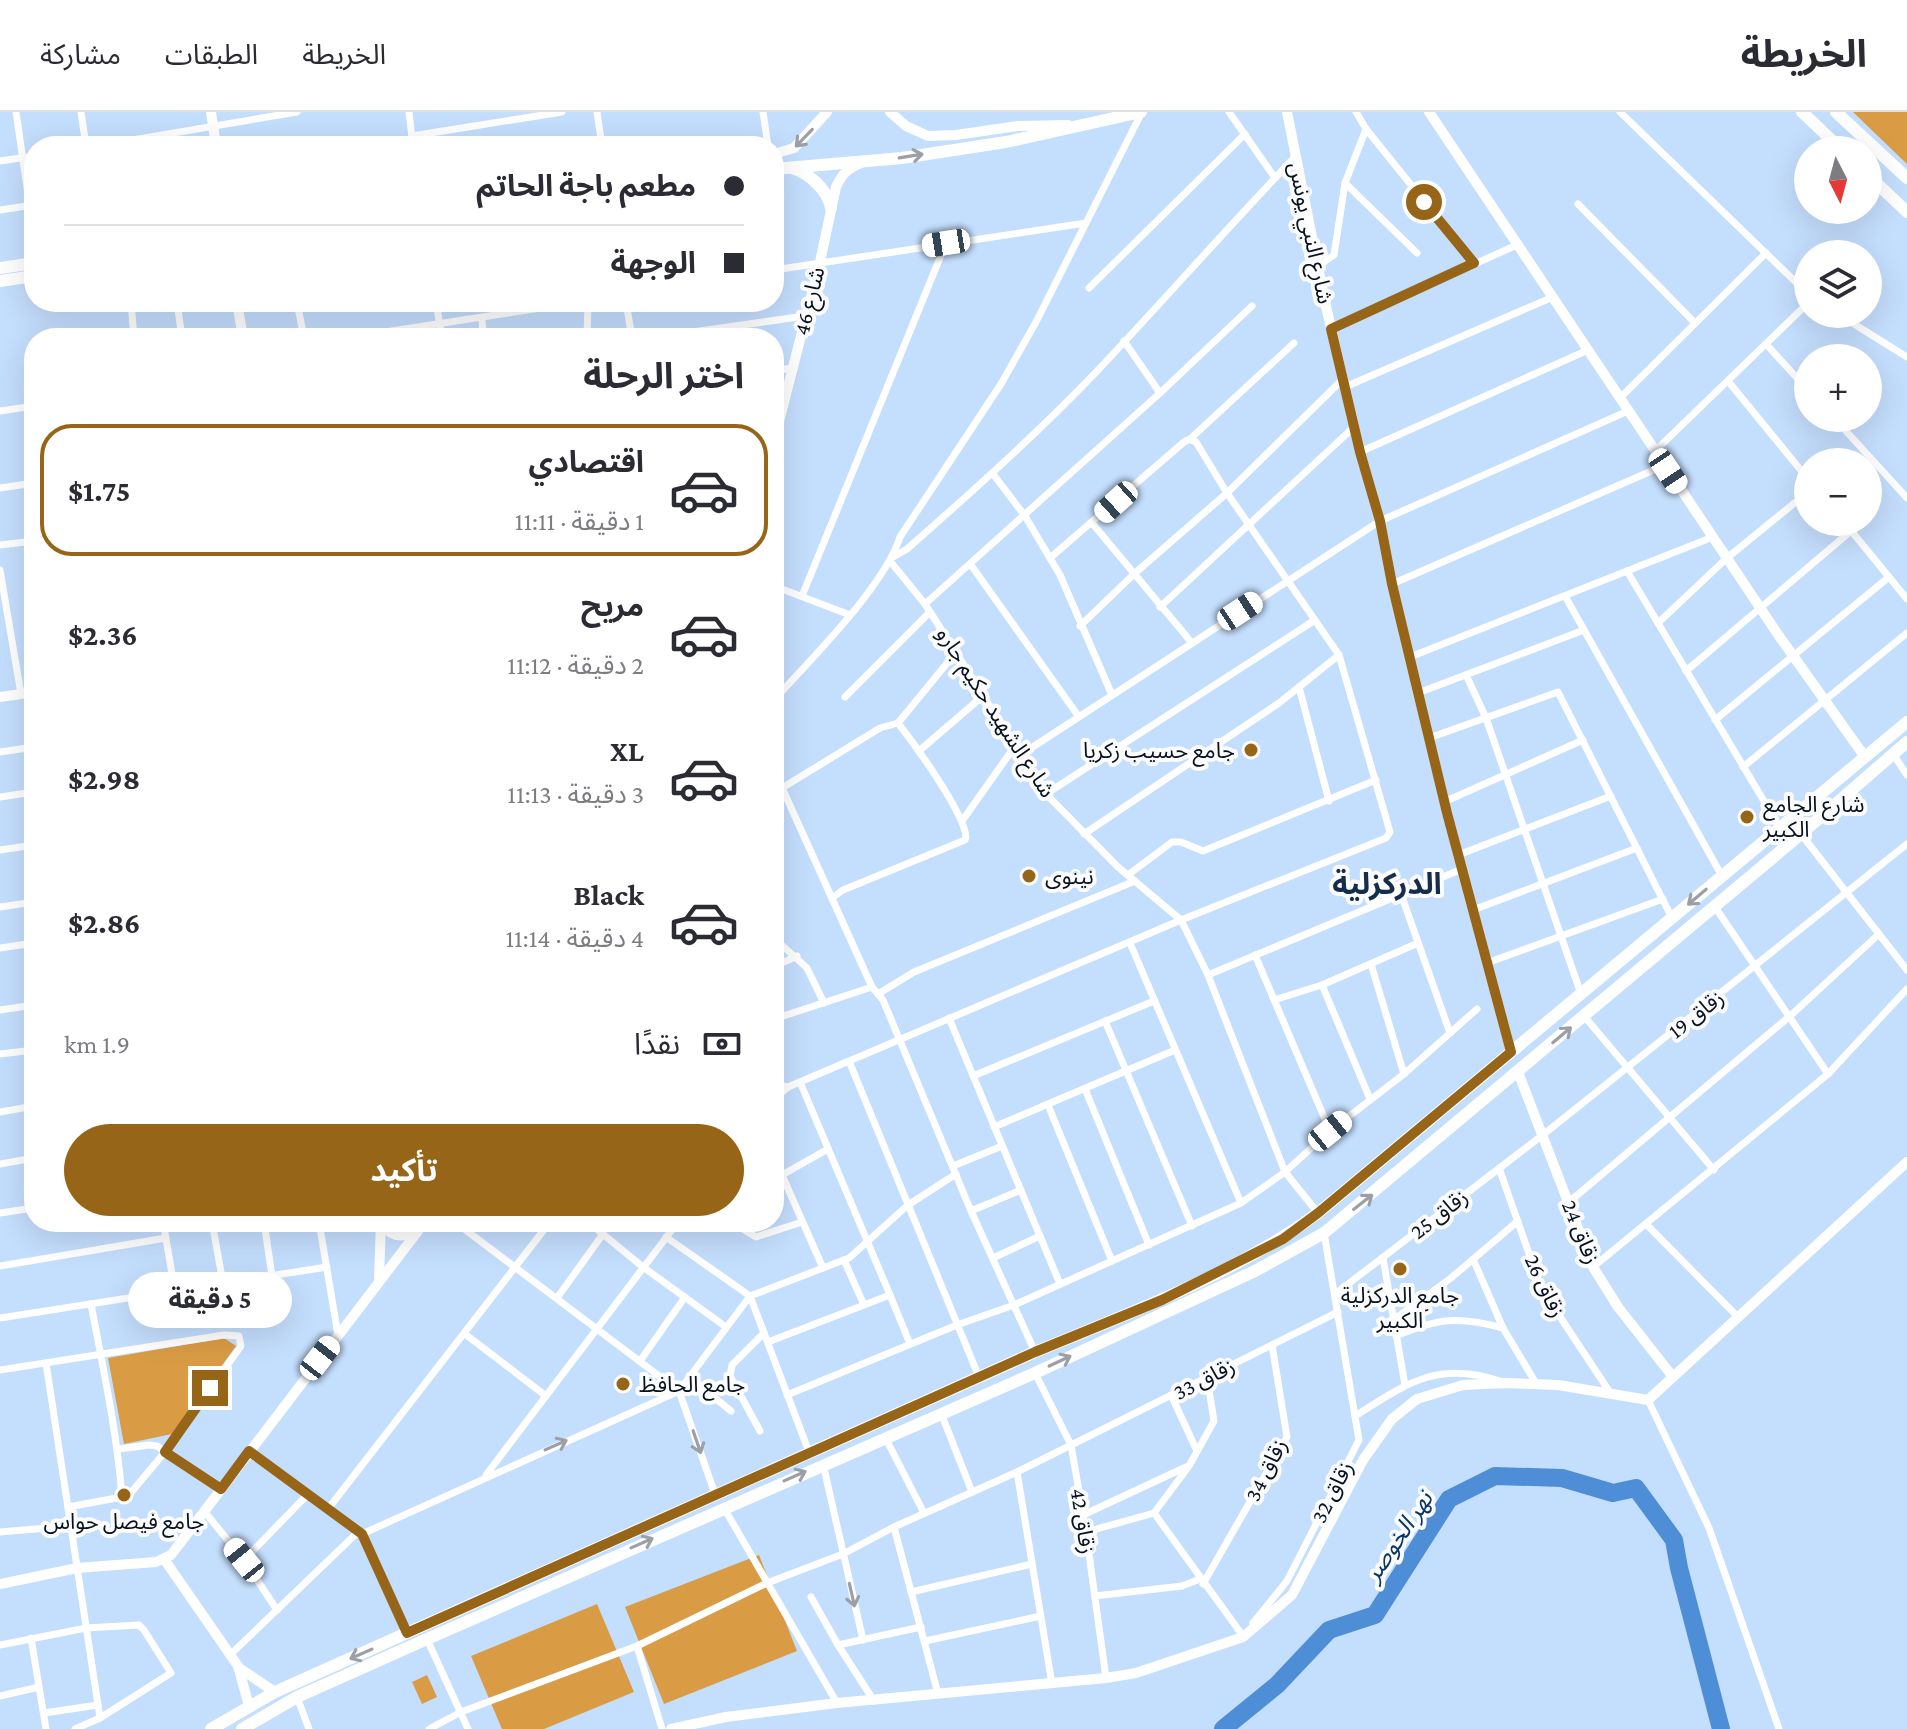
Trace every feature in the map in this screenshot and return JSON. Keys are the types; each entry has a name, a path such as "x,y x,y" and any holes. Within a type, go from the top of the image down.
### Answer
{"main road":[{"path":"784,168 879,161 1006,142 1141,112"},
{"path":"1802,112 1827,136"},
{"path":"1836,112 1907,178"},
{"path":"789,167 808,175 827,197 831,208"},
{"path":"1882,189 1905,211"},
{"path":"0,268 24,264"},
{"path":"0,281 24,277"},
{"path":"211,1729 275,1692 1035,1352 1162,1300 1283,1239 1907,722"},
{"path":"247,1728 297,1697 1035,1373 1255,1271 1324,1233 1715,907 1907,742"}],"street":[{"path":"0,161 24,157 16,112"},
{"path":"81,112 85,136"},
{"path":"211,112 215,136"},
{"path":"156,136 297,112"},
{"path":"409,112 412,136 562,112"},
{"path":"597,112 601,136"},
{"path":"763,112 767,136"},
{"path":"784,151 794,148 827,112"},
{"path":"890,112 906,126 928,136 1018,126 1076,125"},
{"path":"784,689 850,615 892,559 900,537 1001,384 1036,322 1141,112"},
{"path":"1229,112 1275,178"},
{"name":"شارع النبي يونس","path":"1287,112 1317,267 1354,427 1380,521 1444,802 1511,1052"},
{"path":"1356,112 1366,129 1474,263"},
{"path":"1429,112 1792,655 1865,757"},
{"path":"1620,112 1794,280"},
{"path":"1317,267 1334,255 1345,183 1366,129"},
{"path":"1089,288 1245,134"},
{"path":"892,559 993,474 1124,341 1295,157"},
{"name":"شارع 46","path":"784,398 841,177 851,167 879,161"},
{"path":"1345,183 1417,253"},
{"path":"1578,204 1695,323"},
{"path":"0,210 24,206"},
{"path":"784,268 1086,223"},
{"path":"802,596 946,243"},
{"path":"1331,329 1519,244"},
{"path":"1620,398 1766,253"},
{"path":"1080,626 1344,383 1553,297"},
{"path":"845,697 971,565 1252,306"},
{"path":"438,312 440,328"},
{"path":"418,328 519,312"},
{"path":"721,328 805,316"},
{"path":"1655,451 1794,317"},
{"path":"482,318 482,328"},
{"path":"1860,328 1907,357"},
{"path":"1124,341 1160,393"},
{"path":"1050,558 1190,439 1294,343"},
{"path":"1766,344 1794,375"},
{"path":"1360,452 1588,350"},
{"path":"784,369 792,368"},
{"path":"1728,381 1794,462"},
{"path":"0,411 24,407"},
{"path":"1022,754 1380,521 1628,411"},
{"path":"1160,607 1354,427"},
{"path":"1847,432 1907,498"},
{"path":"784,1090 1181,920 1386,838 1390,832 1339,655 1227,493 1196,442 1190,439"},
{"path":"1392,584 1656,469 1668,471"},
{"path":"993,474 1025,516 1060,575 1112,695"},
{"path":"0,488 24,484"},
{"path":"1658,623 1727,558 1794,503"},
{"path":"1092,523 1192,643"},
{"path":"1686,671 1845,536"},
{"path":"1855,536 1907,599"},
{"path":"1410,657 1713,537"},
{"path":"0,545 24,542"},
{"name":"شارع الشهيد حكيم جارو","path":"892,559 957,651 1046,794 1084,834 1181,920"},
{"path":"971,565 1079,717"},
{"path":"0,570 21,694"},
{"path":"1627,571 1780,828"},
{"path":"1715,720 1889,577"},
{"path":"784,590 850,615"},
{"path":"1565,596 1722,876"},
{"path":"1046,794 1315,620"},
{"path":"1418,693 1584,630"},
{"path":"1743,767 1907,633"},
{"path":"784,787 880,728 898,723 957,651"},
{"path":"1084,834 1299,687 1339,655"},
{"path":"1466,675 1486,718 1581,994"},
{"path":"1299,687 1329,801"},
{"path":"1429,738 1558,692 1672,918"},
{"path":"0,697 24,694"},
{"path":"919,751 984,695"},
{"path":"832,898 843,890 965,840 962,821 898,723"},
{"path":"1444,802 1583,740"},
{"path":"962,821 1015,746"},
{"path":"0,752 24,748"},
{"path":"1893,754 1907,775"},
{"path":"1128,875 1172,842 1181,842 1203,851 1376,780"},
{"path":"784,792 900,1040 971,1211 1035,1352"},
{"path":"0,797 24,793"},
{"path":"1458,855 1611,796"},
{"path":"1801,834 1907,970"},
{"name":"زقاق 19","path":"1544,1134 1907,844"},
{"path":"0,850 24,846"},
{"path":"1473,910 1637,848"},
{"path":"1208,975 1462,869"},
{"path":"784,1016 875,990 1135,881"},
{"path":"1401,894 1450,1033"},
{"path":"1487,963 1663,899"},
{"path":"0,907 24,903"},
{"path":"1715,907 1828,1074"},
{"path":"1181,920 1208,975 1285,1172 1318,1213"},
{"path":"1569,1202 1790,1016 1879,934"},
{"path":"1130,943 1241,1203"},
{"path":"1274,1000 1322,985 1418,943"},
{"path":"0,948 24,944"},
{"path":"784,946 797,956 816,984 824,1003"},
{"path":"1255,955 1330,1131"},
{"path":"784,962 797,956"},
{"path":"1371,964 1404,1074"},
{"path":"1322,985 1370,1099"},
{"path":"1593,1267 1828,1074 1907,989"},
{"path":"973,1076 1154,1001"},
{"path":"0,1010 24,1006"},
{"path":"787,1395 957,1325 1014,1305 1241,1203 1285,1172 1477,1009"},
{"path":"1584,1016 1714,1170"},
{"path":"949,1018 1060,1284"},
{"path":"1105,1021 1192,1226"},
{"path":"994,1127 1175,1050"},
{"path":"0,1054 24,1051"},
{"path":"849,1061 979,1377"},
{"name":"زقاق 24","path":"1518,1072 1593,1267 1618,1307 1673,1377"},
{"path":"800,1082 910,1344"},
{"path":"784,1086 788,1087"},
{"path":"1085,1089 1149,1245"},
{"path":"1048,1105 1112,1261"},
{"path":"0,1112 24,1108"},
{"name":"زقاق 25","path":"1335,1294 1544,1134"},
{"path":"230,1655 360,1533 679,1391 750,1296 844,1260 908,1205 955,1170 1002,1146"},
{"path":"784,1174 828,1149"},
{"path":"0,1164 24,1160"},
{"path":"1648,1400 1907,1162"},
{"name":"زقاق 26","path":"1499,1168 1541,1288 1611,1394"},
{"path":"784,1180 823,1268"},
{"path":"971,1211 1021,1190"},
{"path":"0,1213 24,1209"},
{"path":"1393,1320 1518,1221"},
{"path":"784,1229 802,1222"},
{"path":"1646,1224 1738,1317"},
{"path":"165,1232 175,1291"},
{"path":"214,1232 223,1283"},
{"path":"265,1232 272,1276"},
{"path":"321,1232 338,1335"},
{"path":"379,1280 381,1232"},
{"path":"0,1584 77,1568 147,1563 164,1559 178,1548 417,1232"},
{"path":"468,1232 679,1391 715,1494"},
{"path":"328,1509 542,1232"},
{"path":"600,1232 726,1327"},
{"path":"484,1477 670,1232"},
{"path":"743,1232 764,1237 777,1232"},
{"name":"زقاق 32","path":"1243,1637 1287,1581 1359,1440 1324,1233"},
{"path":"557,1298 603,1234"},
{"path":"993,1258 1040,1236"},
{"path":"666,1237 750,1296 809,1452"},
{"path":"0,1266 166,1238"},
{"path":"1383,1258 1405,1385"},
{"path":"1473,1259 1503,1328 1537,1385"},
{"path":"844,1260 864,1305"},
{"path":"0,1318 327,1267"},
{"path":"768,1342 890,1295"},
{"path":"640,1361 685,1297"},
{"path":"91,1304 119,1449 122,1497"},
{"name":"زقاق 33","path":"429,1729 461,1712 637,1646 767,1583 843,1554 894,1527 1017,1472 1338,1312"},
{"path":"1396,1336 1441,1319 1465,1319 1503,1328"},
{"path":"760,1431 730,1371 732,1365 764,1333"},
{"path":"465,1334 546,1396"},
{"path":"0,1370 224,1335 239,1336 241,1346 165,1452 129,1495 68,1507"},
{"name":"زقاق 34","path":"1201,1582 1287,1437 1272,1345"},
{"path":"46,1363 100,1718"},
{"path":"1355,1416 1405,1385 1437,1374 1474,1372 1506,1383"},
{"name":"زقاق 42","path":"1035,1373 1071,1445 1106,1678"},
{"path":"689,1377 731,1411"},
{"path":"1086,1532 1154,1513 1189,1466 1214,1421 1207,1377"},
{"path":"671,1729 726,1717 837,1703 1106,1678 1136,1673 1243,1637 1292,1595 1363,1460 1392,1419 1417,1399 1463,1385 1506,1383 1558,1385 1648,1400"},
{"path":"1171,1395 1197,1451"},
{"path":"1648,1400 1709,1528 1779,1729"},
{"path":"941,1413 972,1492"},
{"path":"885,1437 924,1513"},
{"path":"1359,1440 1363,1460"},
{"path":"119,1449 149,1445 221,1489"},
{"path":"249,1451 360,1533 407,1633"},
{"path":"823,1464 863,1640"},
{"path":"1083,1515 1189,1466"},
{"path":"1017,1472 1052,1684"},
{"path":"244,1560 308,1494"},
{"path":"724,1508 837,1703"},
{"path":"204,1511 244,1560 277,1610"},
{"path":"1154,1513 1243,1637"},
{"path":"0,1532 71,1526"},
{"path":"894,1527 938,1694"},
{"path":"164,1559 238,1666 275,1692"},
{"path":"911,1592 1032,1564"},
{"path":"1095,1596 1201,1582"},
{"path":"811,1597 874,1701"},
{"path":"925,1641 1041,1616"},
{"path":"0,1645 86,1628 139,1625 171,1673 100,1718 75,1729"},
{"path":"838,1645 921,1627"},
{"path":"31,1638 46,1729"},
{"path":"427,1639 468,1729"},
{"path":"637,1646 662,1729"},
{"path":"238,1666 249,1706"},
{"path":"0,1696 39,1687"},
{"path":"297,1697 309,1729"},
{"path":"44,1713 98,1705"}],"shaded area":[{"path":"1853,112 1907,112 1907,164 1882,140 1882,136 1878,136"},
{"path":"224,1338 236,1346 172,1434 124,1444 108,1358"},
{"path":"759,1555 797,1651 664,1704 625,1607"},
{"path":"597,1604 634,1692 544,1729 502,1729 471,1656"},
{"path":"427,1675 437,1697 422,1704 412,1682"}],"waterway":[{"name":"نهر الخوصر","path":"1223,1729 1277,1685 1329,1630 1375,1615 1449,1499 1495,1476 1562,1478 1613,1493 1636,1488 1674,1540 1721,1729"}],"place":[{"name":"جامع حسيب زكريا","path":"1251,750"},
{"name":"شارع الجامع الكبير","path":"1747,817"},
{"name":"نينوى","path":"1029,876"},
{"name":"جامع الدركزلية الكبير","path":"1400,1269"},
{"name":"جامع الحافظ","path":"623,1384"},
{"name":"جامع فيصل حواس","path":"124,1495"}],"district":[{"name":"الدركزلية","path":"1387,883"}],"route":[{"path":"210,1388 165,1452 221,1489 249,1451 362,1534 407,1633 1035,1352 1162,1300 1283,1239 1511,1052 1447,813 1380,521 1331,329 1474,263 1424,202"}]}
